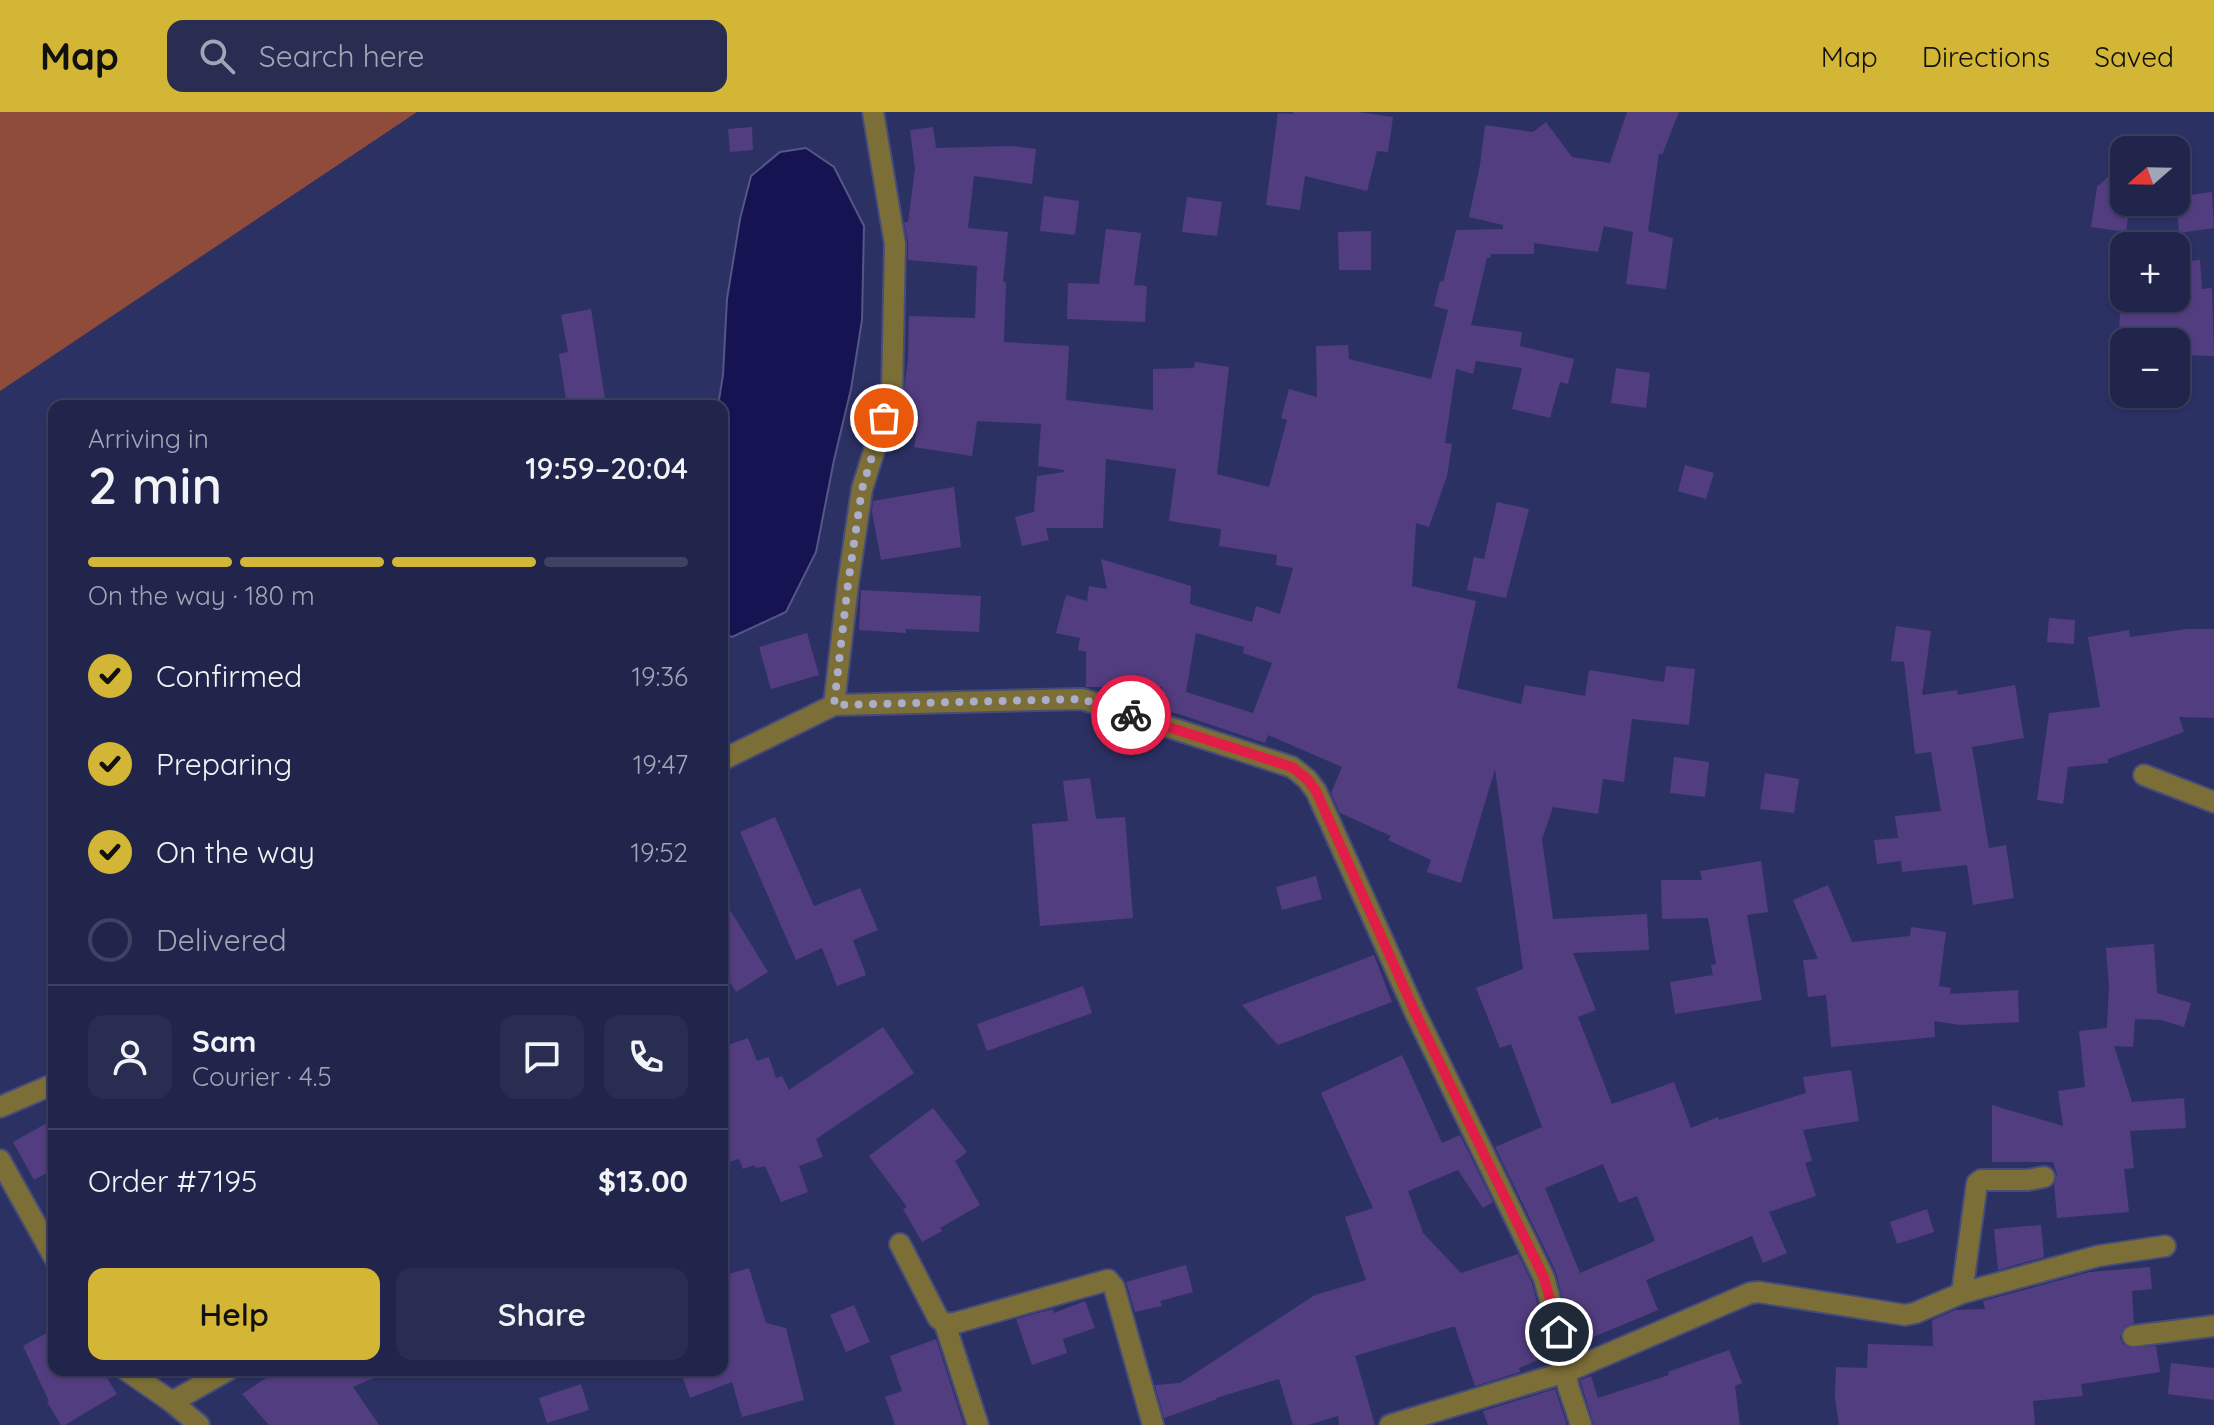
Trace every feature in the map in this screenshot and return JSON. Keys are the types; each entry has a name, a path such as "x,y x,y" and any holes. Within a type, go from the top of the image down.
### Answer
{"street":[{"path":"834,705 862,489 892,394 895,244 873,112"},
{"path":"728,757 834,705 1082,699 1292,767 1316,791 1415,1012 1544,1278 1581,1425"},
{"path":"2144,775 2214,802"},
{"path":"0,1107 48,1087"},
{"path":"0,1160 48,1246"},
{"path":"1962,1293 1977,1183 1981,1180 2044,1177"},
{"path":"900,1244 938,1318 945,1324 978,1425"},
{"path":"1390,1425 1566,1372 1750,1293 1905,1315 1962,1293 2098,1256 2165,1246"},
{"path":"945,1324 1108,1280 1114,1287 1153,1425"},
{"path":"2133,1336 2214,1326"},
{"path":"135,1376 199,1425"},
{"path":"172,1402 218,1376"}],"shaded area":[{"path":"0,112 417,112 0,391"},
{"path":"806,148 834,167 864,226 862,320 851,389 816,552 786,612 732,637 728,635 728,400 719,400 727,299 740,219 751,176 780,152"}],"building":[{"path":"1358,112 1393,117 1388,152 1377,151 1367,191 1305,176 1300,210 1266,205 1278,113"},
{"path":"1627,112 1679,112 1662,155 1659,153 1648,231 1673,238 1666,289 1626,284 1633,232 1604,226 1598,252 1534,243 1534,254 1491,254 1487,258 1471,325 1522,332 1520,346 1574,359 1568,384 1560,382 1550,418 1512,409 1522,368 1476,361 1473,374 1456,369 1445,443 1452,444 1447,476 1429,527 1416,523 1412,586 1476,601 1457,688 1521,704 1525,685 1585,696 1589,670 1664,682 1666,666 1695,669 1689,725 1632,719 1624,782 1603,779 1598,814 1553,807 1542,839 1553,919 1647,914 1649,950 1573,953 1596,1010 1578,1017 1612,1104 1674,1082 1691,1128 1718,1117 1719,1120 1806,1093 1803,1077 1851,1070 1859,1121 1803,1130 1812,1161 1805,1163 1816,1196 1769,1212 1787,1253 1763,1263 1752,1236 1646,1280 1658,1310 1574,1345 1556,1272 1495,1147 1542,1127 1511,1044 1500,1048 1476,988 1523,969 1495,769 1461,883 1427,872 1431,860 1388,840 1391,836 1340,813 1331,793 1342,767 1268,735 1265,743 1158,710 1162,687 1086,687 1086,652 1078,650 1080,638 1056,633 1066,595 1087,601 1089,586 1107,589 1101,559 1191,586 1190,604 1252,622 1256,606 1280,614 1293,568 1276,565 1277,555 1219,546 1221,529 1169,521 1176,469 1106,459 1103,528 1046,528 1049,540 1022,546 1015,517 1034,512 1037,476 1064,472 1038,466 1041,424 977,421 972,456 914,447 919,414 901,411 908,360 909,316 975,318 977,266 908,260 904,222 908,222 915,169 910,130 933,127 936,148 1011,146 1036,149 1032,184 974,176 968,228 1008,232 1003,282 1006,282 1004,342 1069,346 1066,400 1153,410 1153,369 1194,368 1195,362 1229,367 1217,474 1269,487 1287,420 1281,418 1289,389 1317,397 1316,346 1348,345 1349,359 1431,379 1448,310 1434,306 1456,230 1503,229 1503,225 1469,217 1485,125 1533,132 1546,122 1572,157 1610,163","holes":["1196,633 1244,647 1243,653 1272,663 1253,713 1186,692","1603,1164 1619,1203 1637,1196 1655,1241 1580,1273 1545,1188"]},
{"path":"752,127 753,150 730,152 728,129"},
{"path":"2110,175 2110,216 2128,216 2126,232 2091,227 2097,187"},
{"path":"2212,192 2214,228 2179,232 2178,216 2190,216 2190,195"},
{"path":"1044,196 1079,201 1075,235 1040,231"},
{"path":"1187,197 1222,202 1217,236 1182,232"},
{"path":"1106,229 1141,233 1134,285 1147,286 1145,322 1067,319 1068,283 1099,284"},
{"path":"1371,231 1371,270 1339,270 1338,232"},
{"path":"2200,260 2202,289 2212,288 2214,356 2190,355 2190,328 2119,328 2120,312 2190,312 2190,261"},
{"path":"591,309 605,400 566,400 559,354 568,352 561,315"},
{"path":"1616,368 1650,373 1646,408 1611,403"},
{"path":"1685,465 1714,473 1706,499 1678,491"},
{"path":"954,487 961,547 881,560 872,512 873,501"},
{"path":"1497,502 1529,509 1506,598 1467,590 1474,557 1484,559"},
{"path":"861,590 981,596 979,632 859,630"},
{"path":"2049,618 2075,620 2074,644 2047,642"},
{"path":"1896,626 1931,631 1922,695 1957,690 1958,695 2015,685 2024,738 1972,747 1989,848 2006,845 2014,898 1973,905 1967,865 1902,872 1901,861 1877,864 1874,840 1898,838 1895,816 1941,811 1931,752 1915,754 1904,662 1891,661"},
{"path":"2187,629 2214,629 2214,718 2179,717 2184,732 2108,759 2108,763 2068,767 2063,804 2037,800 2049,713 2100,707 2088,637 2129,630 2130,637"},
{"path":"807,633 819,675 771,689 759,647"},
{"path":"1674,757 1709,762 1705,797 1670,793"},
{"path":"1765,773 1799,779 1794,813 1760,809"},
{"path":"1090,778 1096,819 1125,817 1133,918 1040,926 1032,824 1068,821 1063,781"},
{"path":"775,817 814,906 860,888 878,930 853,940 866,975 837,986 822,948 796,960 740,832"},
{"path":"1761,861 1768,912 1747,915 1762,1000 1675,1014 1670,982 1713,975 1711,965 1716,964 1708,918 1662,919 1661,880 1702,880 1700,871"},
{"path":"1316,876 1322,899 1282,910 1276,887"},
{"path":"1828,885 1852,942 1910,936 1911,927 1946,932 1939,986 1951,988 1950,994 2018,990 2019,1022 1960,1025 1934,1021 1935,1037 1831,1047 1826,995 1808,997 1803,960 1818,959 1793,900"},
{"path":"728,907 768,972 736,992 728,979"},
{"path":"2154,944 2157,993 2191,1003 2184,1027 2161,1020 2135,1019 2133,1047 2114,1046 2132,1102 2184,1098 2186,1128 2130,1131 2134,1168 2124,1169 2129,1212 2057,1218 2054,1184 2057,1175 2053,1162 1992,1162 1992,1105 2063,1126 2058,1091 2085,1087 2079,1031 2107,1028 2109,986 2106,948"},
{"path":"1374,955 1392,1002 1278,1045 1242,1005"},
{"path":"1083,986 1092,1013 987,1051 977,1024"},
{"path":"883,1027 914,1073 816,1139 823,1157 799,1166 808,1192 781,1202 765,1166 756,1168 754,1165 743,1169 739,1159 728,1162 728,1045 748,1038 757,1061 769,1057 776,1078 782,1076 789,1090"},
{"path":"1402,1055 1442,1143 1460,1135 1493,1202 1483,1208 1458,1170 1408,1191 1423,1233 1461,1273 1518,1254 1532,1283 1550,1355 1519,1368 1520,1372 1475,1386 1455,1327 1452,1327 1355,1356 1375,1425 1339,1425 1338,1416 1308,1425 1293,1425 1279,1379 1164,1418 1155,1385 1180,1383 1315,1295 1366,1280 1345,1217 1373,1208 1321,1093"},
{"path":"933,1108 967,1152 955,1161 980,1205 922,1242 903,1209 907,1207 869,1156"},
{"path":"48,1122 48,1172 34,1180 13,1142"},
{"path":"1927,1209 1934,1232 1897,1244 1890,1222"},
{"path":"2041,1225 2044,1257 1998,1270 1994,1229"},
{"path":"1186,1265 1193,1292 1160,1301 1162,1306 1135,1312 1126,1282"},
{"path":"2150,1267 2152,1289 2132,1291 2134,1323 2125,1326 2120,1337 2129,1348 2156,1346 2160,1372 2081,1384 2083,1396 2033,1401 2035,1425 1839,1425 1835,1398 1836,1367 1867,1368 1868,1344 1933,1346 1932,1320 1955,1310 1985,1309 1983,1301 2090,1272"},
{"path":"749,1268 766,1323 786,1328 804,1400 742,1417 732,1382 690,1398 682,1376 728,1376 728,1274"},
{"path":"1085,1301 1095,1328 1063,1339 1067,1353 1032,1365 1016,1319 1053,1309 1054,1313"},
{"path":"854,1305 870,1342 846,1352 830,1315"},
{"path":"48,1332 48,1376 106,1376 117,1394 61,1425 47,1402 23,1346"},
{"path":"936,1339 964,1425 895,1425 885,1397 902,1391 890,1356"},
{"path":"1729,1350 1742,1383 1735,1386 1740,1425 1594,1425 1580,1380 1591,1376 1598,1398 1669,1375 1668,1372"},
{"path":"2171,1363 2214,1368 2214,1400 2168,1394"},
{"path":"269,1376 378,1376 353,1387 379,1425 269,1425 242,1394"},
{"path":"581,1384 589,1410 547,1423 539,1398"},
{"path":"1555,1389 1567,1425 1488,1425 1483,1411"}],"way so far":[{"path":"884,418 862,489 834,705 1082,699 1131,715"}],"route":[{"path":"1131,715 1292,767 1316,791 1415,1012 1544,1278 1559,1332"}]}
